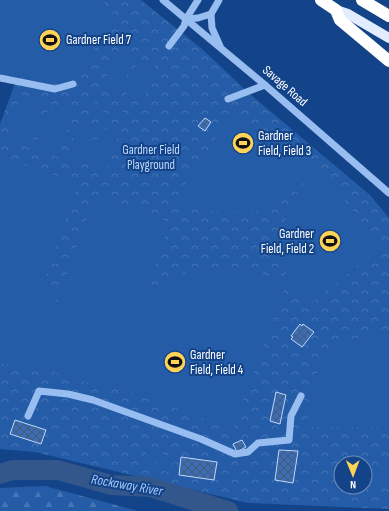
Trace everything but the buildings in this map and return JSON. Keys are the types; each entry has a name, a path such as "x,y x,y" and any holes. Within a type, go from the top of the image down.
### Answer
{"highway":[{"path":"321,0 336,10 340,20 389,61"},
{"path":"362,0 389,16"}],"main road":[{"path":"336,10 348,14 389,38"}],"street":[{"name":"Savage Road","path":"163,0 265,85 389,193"},
{"path":"169,46 184,26 186,19 198,0"},
{"path":"219,0 211,14 212,28 221,48"},
{"path":"186,19 198,18 211,14"},
{"path":"0,78 55,89 73,84"},
{"path":"228,99 265,85"},
{"path":"28,416 39,390 68,394 93,400 201,439 235,454 248,452 258,443 290,440 291,416 301,396"}],"green space":[{"name":"Gardner Field Playground","path":"0,0 141,0 202,49 251,95 370,195 389,218 389,509 248,503 35,452 0,449 0,124 17,78 0,74"},
{"name":"Gardner Field 7","path":"0,0 100,0 114,11 84,68 77,75 70,79 54,82 43,81 0,73"},
{"path":"116,51 133,57 120,94 103,88"},
{"path":"138,59 155,65 143,102 126,96"},
{"path":"21,94 45,102 30,148 6,140"},
{"path":"84,99 105,106 102,115 81,108"},
{"path":"50,104 73,112 58,157 34,149"},
{"path":"112,108 132,115 129,124 108,117"},
{"path":"230,116 316,170 310,176 319,169 381,246 304,309 295,295 284,267 282,238 290,208 298,192 306,181 286,197 253,212 219,212 192,207 175,200"},
{"path":"80,121 97,127 84,163 67,158"},
{"path":"101,128 119,134 106,171 89,165"},
{"path":"0,157 78,183 45,280 41,278 50,288 57,303 95,196 170,222 146,293 169,280 184,274 225,267 254,270 285,286 233,429 114,385 111,391 63,374 0,363"},
{"path":"389,331 389,428 307,427 310,392 318,370 334,352 354,339 377,332"},
{"path":"147,449 176,458 174,463 146,455"},
{"path":"144,459 173,467 171,473 143,465"},
{"path":"373,469 389,470 389,489 373,489"},
{"path":"45,486 138,511 0,511 0,488"}],"waterway":[{"name":"Rockaway River","path":"0,474 13,470 58,470 111,485 150,487 228,511"}],"place":[{"name":"Gardner Field 7","path":"50,40"},
{"name":"Gardner Field, Field 3","path":"243,143"},
{"name":"Gardner Field, Field 2","path":"330,241"},
{"name":"Gardner Field, Field 4","path":"175,362"}]}
